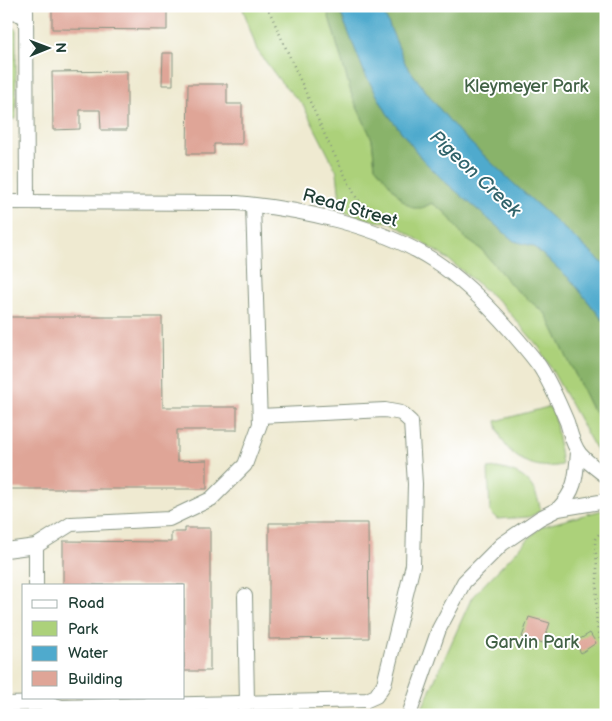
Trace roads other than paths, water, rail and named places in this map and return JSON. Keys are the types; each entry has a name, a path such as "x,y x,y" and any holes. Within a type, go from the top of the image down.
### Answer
{"street":[{"path":"8,10 26,12 27,202"},
{"name":"Read Street","path":"6,202 253,205 301,212 371,231 396,240 444,267 469,288 494,313 539,365 561,407 578,452 576,478 569,497 558,509"},
{"path":"6,550 36,546 71,524 169,519 211,499 245,464 260,424 253,205"},
{"path":"6,704 43,700 62,707 367,700 376,696 384,684 413,565 416,484 411,422 401,413 385,410 260,416"},
{"name":"Read Street","path":"578,452 606,476"},
{"path":"408,715 439,629 464,582 502,544 518,532 558,509 606,501"},
{"path":"36,546 36,584"},
{"path":"245,596 247,702"}],"water":[{"name":"Pigeon Creek","path":"338,6 381,6 406,65 459,132 606,266 606,324 571,280 533,246 514,241 443,180 422,159 387,113 365,74"}],"park label":[{"name":"Kleymeyer Park","path":"526,86"},
{"name":"Garvin Park","path":"532,642"}]}
